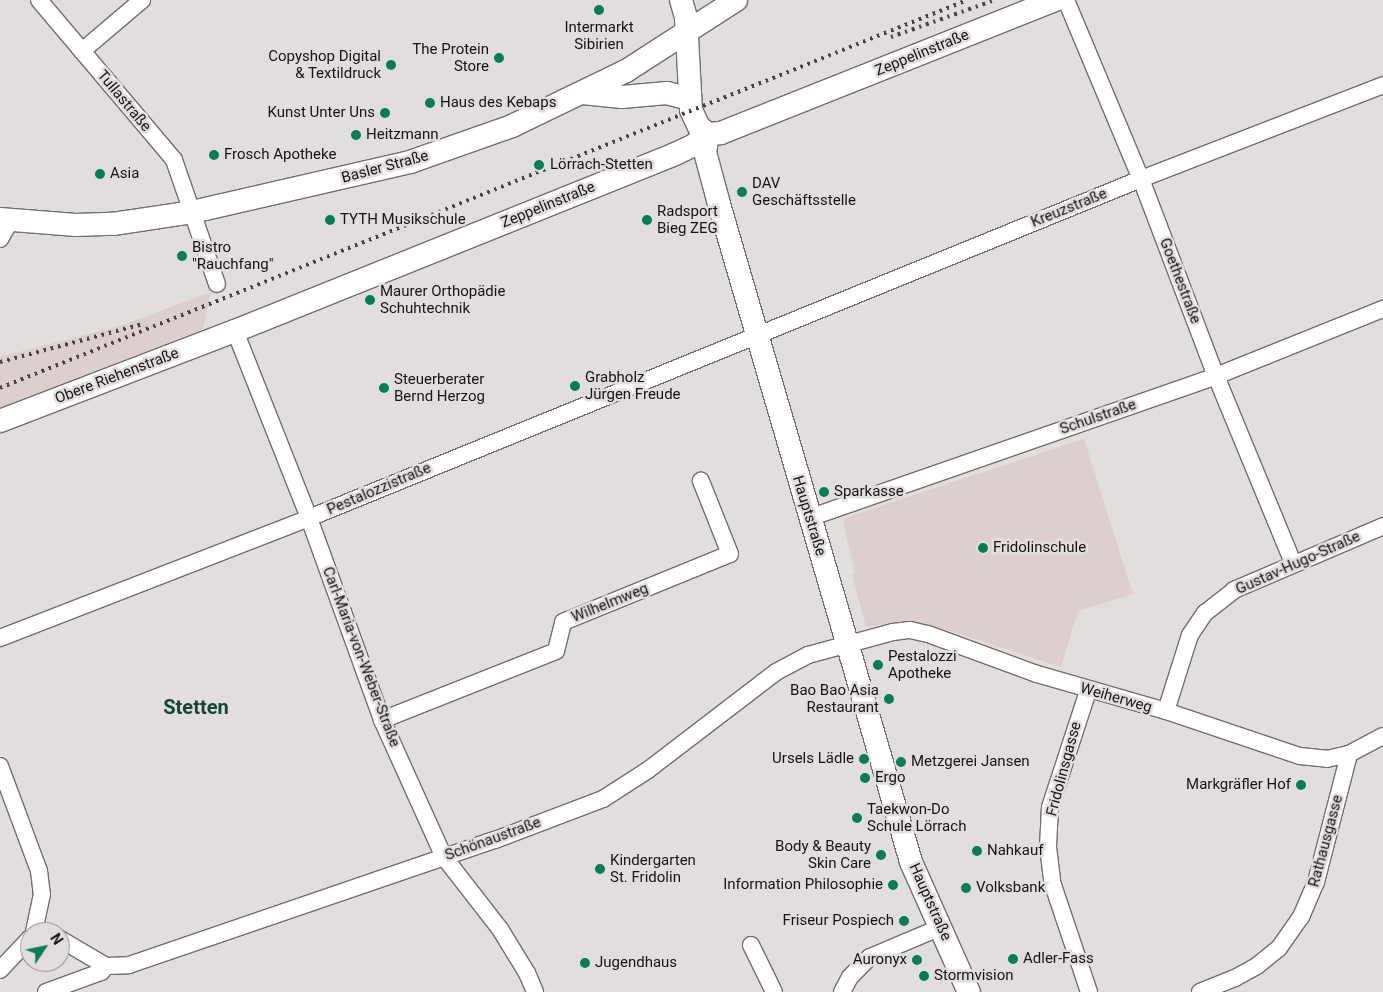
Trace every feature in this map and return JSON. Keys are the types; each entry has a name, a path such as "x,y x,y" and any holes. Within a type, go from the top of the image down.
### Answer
{"main road":[{"path":"681,0 687,34 690,99 699,127 708,134"},
{"name":"Basler Straße","path":"4,226 113,224 192,212 410,162 512,126 644,62 736,0"},
{"name":"Zeppelinstraße","path":"235,332 674,154 694,145 708,134 721,133 1055,0"},
{"path":"582,92 622,97 667,93 690,99"},
{"name":"Hauptstraße","path":"708,134 705,152 809,518 911,862 969,992"},
{"name":"Obere Riehenstraße","path":"0,420 235,332"}],"street":[{"name":"Tullastraße","path":"39,0 174,160 192,212"},
{"path":"82,51 142,0"},
{"name":"Goethestraße","path":"1066,0 1141,179 1216,376 1293,563"},
{"name":"Kreuzstraße","path":"758,337 1141,179 1383,85"},
{"path":"192,212 217,284"},
{"name":"Schulstraße","path":"809,518 1216,376 1383,309"},
{"name":"Carl-Maria-von-Weber-Straße","path":"235,332 309,518 382,720 444,857 500,930 527,973 535,992"},
{"name":"Pestalozzistraße","path":"0,638 309,518 758,337"},
{"name":"Wilhelmweg","path":"382,720 556,651 563,622 730,554 701,481"},
{"name":"Gustav-Hugo-Straße","path":"1166,712 1190,635 1205,613 1234,590 1293,563 1383,526"},
{"name":"Weiherweg","path":"847,644 910,630 1088,690 1166,712 1300,756 1327,759 1349,754 1383,736"},
{"name":"Schönaustraße","path":"46,992 101,972 106,966 129,965 158,957 495,840 603,799 648,770 776,672 808,655 847,644"},
{"name":"Fridolinsgasse","path":"1088,690 1050,807 1048,847 1053,885 1089,992"},
{"name":"Rathausgasse","path":"1200,992 1240,985 1279,948 1301,917 1316,882 1349,754"},
{"path":"0,766 40,871 42,894 38,922"},
{"path":"842,992 850,977 870,957 941,927"},
{"path":"70,945 106,966"},
{"path":"751,945 774,992"},
{"path":"0,970 20,949"}],"shaded area":[{"path":"211,292 203,329 0,408 0,357 123,325"},
{"name":"Fridolinschule","path":"1084,439 1133,594 1078,611 1061,667 941,628 909,621 866,627 852,575 855,573 843,522 847,517"}],"railway":[{"path":"0,388 967,0"},
{"path":"891,37 995,0"},
{"path":"0,362 143,324"}],"place":[{"name":"Intermarkt Sibirien","path":"599,10"},
{"name":"The Protein Store","path":"499,58"},
{"name":"Copyshop Digital & Textildruck","path":"391,65"},
{"name":"Haus des Kebaps","path":"430,103"},
{"name":"Kunst Unter Uns","path":"385,113"},
{"name":"Heitzmann","path":"356,135"},
{"name":"Frosch Apotheke","path":"214,155"},
{"name":"Lörrach-Stetten","path":"539,165"},
{"name":"Asia","path":"100,174"},
{"name":"DAV Geschäftsstelle","path":"742,192"},
{"name":"TYTH Musikschule","path":"330,220"},
{"name":"Radsport Bieg ZEG","path":"647,220"},
{"name":"Bistro \"Rauchfang\"","path":"182,256"},
{"name":"Maurer Orthopädie Schuhtechnik","path":"370,300"},
{"name":"Grabholz Jürgen Freude","path":"575,386"},
{"name":"Steuerberater Bernd Herzog","path":"384,388"},
{"name":"Sparkasse","path":"824,492"},
{"name":"Fridolinschule","path":"983,548"},
{"name":"Pestalozzi Apotheke","path":"878,665"},
{"name":"Bao Bao Asia Restaurant","path":"889,699"},
{"name":"Ursels Lädle","path":"864,759"},
{"name":"Metzgerei Jansen","path":"901,762"},
{"name":"Ergo","path":"865,778"},
{"name":"Markgräfler Hof","path":"1301,785"},
{"name":"Taekwon-Do Schule Lörrach","path":"857,818"},
{"name":"Nahkauf","path":"977,851"},
{"name":"Body & Beauty Skin Care","path":"881,855"},
{"name":"Kindergarten St. Fridolin","path":"600,869"},
{"name":"Information Philosophie","path":"893,885"},
{"name":"Volksbank","path":"966,888"},
{"name":"Friseur Pospiech","path":"904,921"},
{"name":"Adler-Fass","path":"1013,959"},
{"name":"Auronyx","path":"917,960"},
{"name":"Jugendhaus","path":"585,963"},
{"name":"Stormvision","path":"924,976"}],"district":[{"name":"Stetten","path":"196,707"}]}
